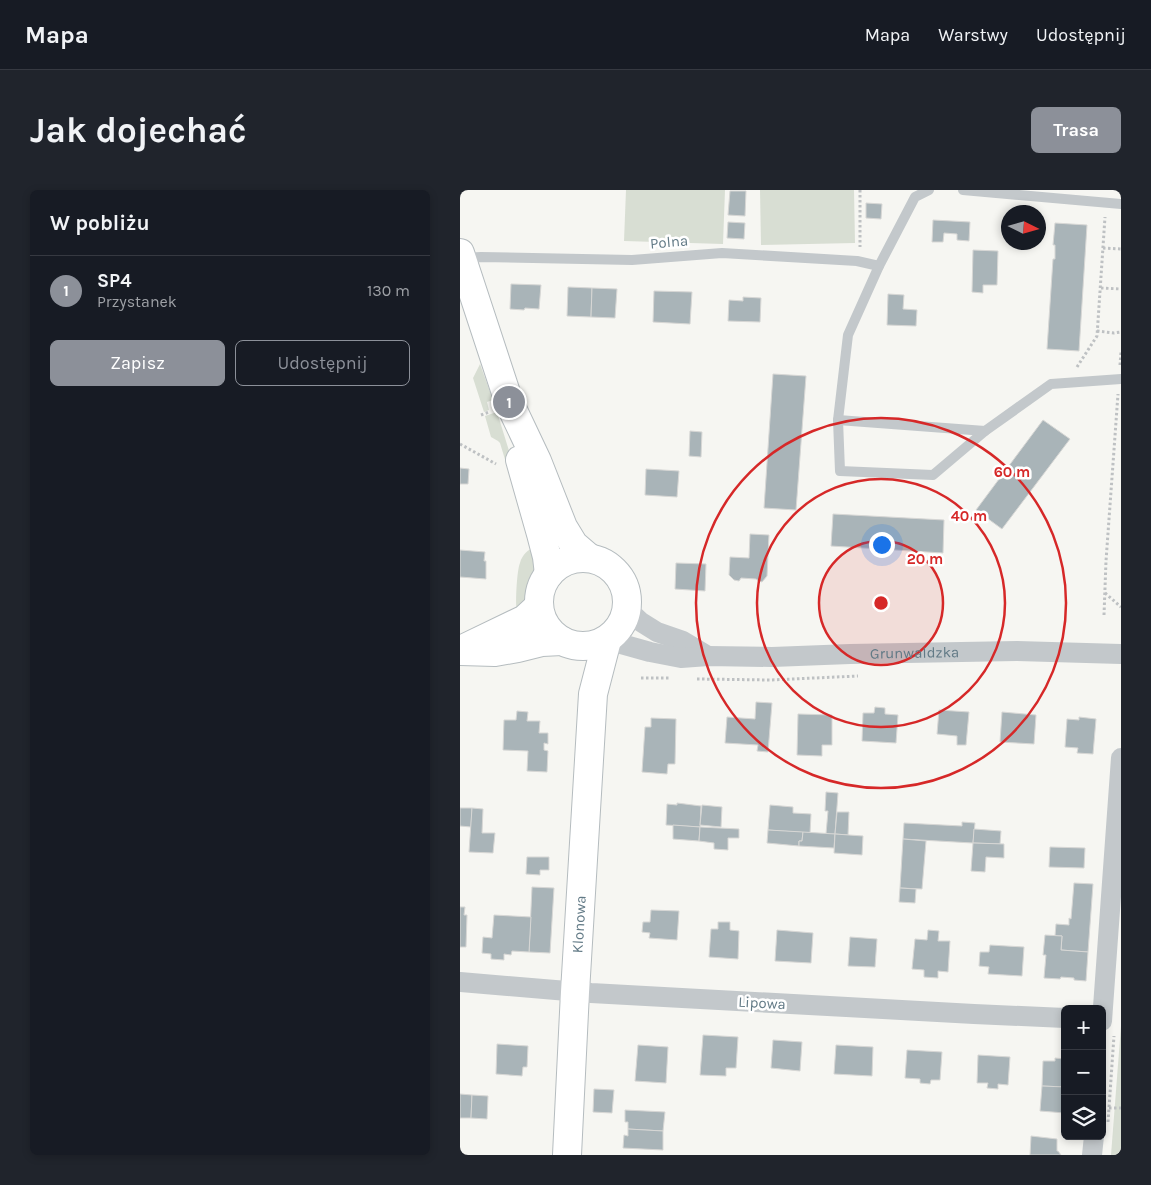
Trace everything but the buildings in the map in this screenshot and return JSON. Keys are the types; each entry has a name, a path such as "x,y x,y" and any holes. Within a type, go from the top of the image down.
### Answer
{"street":[{"path":"461,256 500,407 521,467 541,534 549,574"},
{"path":"500,407 537,461 563,527 574,545 588,557"},
{"path":"460,651 495,652 542,642 588,646 607,640 620,627 627,610 628,595 623,581 614,569 602,561 588,557 566,561 549,574 541,588 539,606 542,620 550,632 570,643"},
{"path":"460,651 525,619 539,606"},
{"path":"627,610 657,632 683,641 708,656"},
{"name":"Klonowa","path":"567,1155 574,992 593,694 607,640"},
{"name":"Grunwaldzka","path":"607,640 681,658 1017,651 1121,654"},
{"name":"Klonowa","path":"570,643 585,667 593,694"},
{"path":"1108,1024 1121,758"},
{"name":"Lipowa","path":"460,982 574,992 1061,1018"},
{"path":"1092,1155 1098,1140"}],"lane":[{"path":"929,190 915,197 879,266 848,335 838,420 840,471 933,475 985,431 1051,384 1120,379"},
{"path":"963,190 1121,204"},
{"name":"Polna","path":"461,256 632,260 722,252 857,260 879,266"},
{"path":"838,420 985,431"}],"path":[{"path":"860,190 860,253"},
{"path":"1076,369 1097,336 1106,212"},
{"path":"1103,248 1121,249"},
{"path":"1101,288 1121,289"},
{"path":"1097,331 1121,332"},
{"path":"1104,615 1121,352"},
{"path":"481,415 500,407"},
{"path":"460,444 496,464"},
{"path":"1104,593 1121,607"},
{"path":"1106,1117 1109,1108 1108,1024"},
{"path":"1109,1108 1121,1108"}],"shaded area":[{"path":"626,190 725,190 723,244 624,241"},
{"path":"760,190 854,190 855,243 761,245"},
{"path":"480,364 493,400 487,402 489,410 484,412 473,378"},
{"path":"497,412 515,470 510,476 500,443 491,437 485,416"},
{"path":"536,547 536,573 525,601 517,611 516,595 519,567 522,557 530,549"},
{"path":"1121,1026 1121,1155 1111,1155"}],"place":[{"name":"SP4","path":"509,402"}]}
